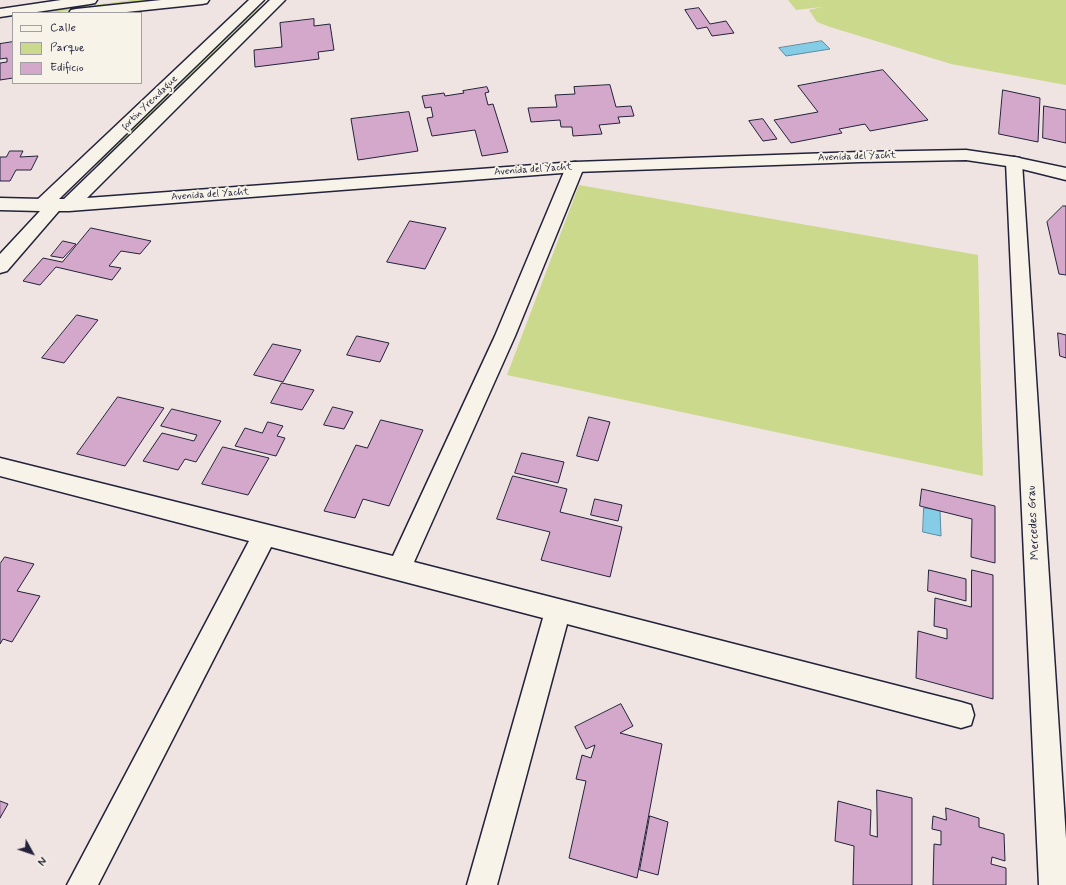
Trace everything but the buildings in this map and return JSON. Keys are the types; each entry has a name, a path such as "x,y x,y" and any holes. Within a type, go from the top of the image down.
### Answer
{"street":[{"path":"0,13 90,0"},
{"path":"86,12 202,0"},
{"name":"fortin Yrendague","path":"0,266 55,205 258,0"},
{"name":"fortin Yrendague","path":"55,205 278,0"},
{"path":"0,24 12,22"},
{"name":"Avenida del Yacht","path":"0,204 55,205 575,167 966,155 1014,162 1066,174"},
{"name":"Mercedes Grau","path":"1014,162 1054,885"},
{"path":"399,569 505,336 575,167"},
{"path":"0,467 961,715"},
{"path":"82,885 265,535"},
{"path":"482,885 558,611"}],"green space":[{"path":"132,0 158,0 59,12 41,12"},
{"path":"788,0 1066,0 1066,85 951,64 817,22 809,10 822,7 796,10"},
{"path":"257,9 262,9 97,166 96,163"},
{"path":"579,185 978,255 983,476 507,375"}],"water":[{"path":"822,41 830,49 786,56 779,48"},
{"path":"924,508 940,510 941,536 923,532"}]}
